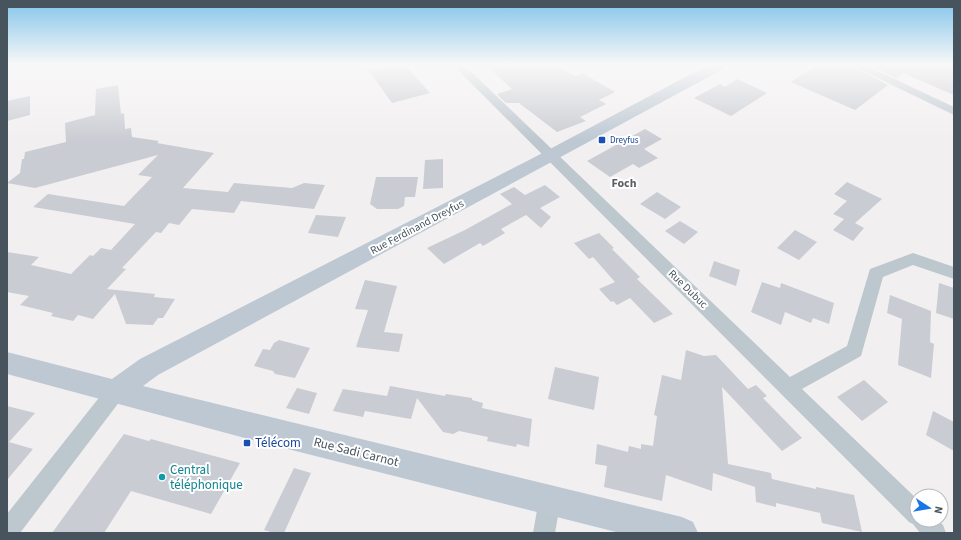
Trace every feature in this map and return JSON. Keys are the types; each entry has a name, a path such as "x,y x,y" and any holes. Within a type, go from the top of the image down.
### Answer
{"street":[{"name":"Rue Dubuc","path":"484,90 540,146 551,154 909,506"},
{"name":"Rue Ferdinand Dreyfus","path":"116,391 149,367 672,90"},
{"path":"910,90 954,111"},
{"path":"788,387 855,351 876,273 913,259 954,273"},
{"name":"Rue Sadi Carnot","path":"7,363 260,429 550,499 682,533"},
{"path":"7,532 116,391"},
{"path":"544,533 550,499"}],"building":[{"path":"96,90 119,90 121,114 124,113 125,129 131,128 132,137 159,141 157,143 214,153 183,188 228,192 234,183 292,188 304,183 325,185 314,209 241,201 234,213 192,209 179,225 169,223 161,233 156,232 122,268 126,269 107,289 155,294 154,297 175,299 163,318 158,318 153,325 126,324 115,294 93,319 78,315 73,321 51,316 53,313 20,305 29,296 7,292 7,252 39,257 31,265 71,274 90,255 93,256 101,248 111,250 135,224 33,207 48,194 124,206 152,177 138,175 158,155 35,188 7,183 20,173 22,159 24,159 25,152 66,142 65,123 95,115"},
{"path":"383,90 428,90 430,93 392,103"},
{"path":"508,90 612,90 615,92 599,100 606,104 580,117 586,121 557,132 519,103 506,103 497,94"},
{"path":"708,90 761,90 767,93 731,116 694,98"},
{"path":"810,90 881,90 855,110"},
{"path":"943,90 954,90 954,95"},
{"path":"30,96 30,115 7,121 7,101"},
{"path":"645,129 662,139 644,149 658,158 639,168 633,164 610,177 587,161"},
{"path":"443,159 443,188 423,189 425,160"},
{"path":"376,177 418,177 415,197 405,197 404,206 398,209 377,209 370,204"},
{"path":"847,182 882,199 855,223 864,228 853,241 833,230 844,219 833,214 847,201 834,194"},
{"path":"545,185 560,197 540,208 551,217 541,228 526,215 501,229 505,233 483,246 480,243 444,264 427,248 465,230 512,204 500,194 514,187 525,195"},
{"path":"657,192 681,207 665,219 640,204"},
{"path":"316,215 346,217 338,237 308,233"},
{"path":"680,221 698,232 684,244 665,231"},
{"path":"795,230 817,242 799,260 777,248"},
{"path":"599,233 614,248 612,249 640,277 637,279 673,314 654,323 630,298 617,305 613,301 611,302 599,289 615,282 593,257 589,259 574,243"},
{"path":"714,261 740,270 736,286 709,276"},
{"path":"365,280 397,286 384,332 403,334 399,352 356,347 368,310 355,309"},
{"path":"762,282 780,288 781,283 834,303 829,324 813,318 811,323 785,312 781,325 751,312"},
{"path":"939,283 954,288 954,319 936,313"},
{"path":"890,295 931,311 930,342 934,344 931,378 898,365 902,319 887,313"},
{"path":"279,340 310,348 295,378 275,374 273,371 254,366 263,349 270,350 274,343"},
{"path":"686,350 704,356 716,355 748,389 756,385 767,396 763,398 802,438 782,451 722,387 728,464 771,473 772,479 816,489 816,487 854,495 862,532 822,523 820,513 776,503 776,507 756,502 755,487 713,473 712,491 666,475 662,501 604,487 607,466 595,464 597,444 628,452 629,446 641,449 641,444 653,446 657,416 654,415 662,375 681,380"},
{"path":"555,367 599,377 594,410 548,399"},
{"path":"864,380 888,402 862,421 837,397"},
{"path":"390,386 445,396 446,394 472,398 472,400 483,403 482,408 532,419 529,447 517,444 516,447 487,441 488,437 459,431 453,434 443,432 417,398 411,419 365,411 363,417 333,411 343,389 387,396"},
{"path":"297,388 317,393 309,414 286,408"},
{"path":"7,406 35,413 9,442 33,449 7,480"},
{"path":"933,411 954,422 954,451 926,435"},
{"name":"Central téléphonique","path":"124,434 149,441 151,439 240,463 211,514 131,491 104,533 52,533"},
{"path":"294,468 311,473 284,533 274,533 264,530"}],"place":[{"name":"Dreyfus","path":"602,140"},
{"name":"Télécom","path":"247,443"},
{"name":"Central téléphonique","path":"162,477"}],"district":[{"name":"Foch","path":"624,183"}]}
